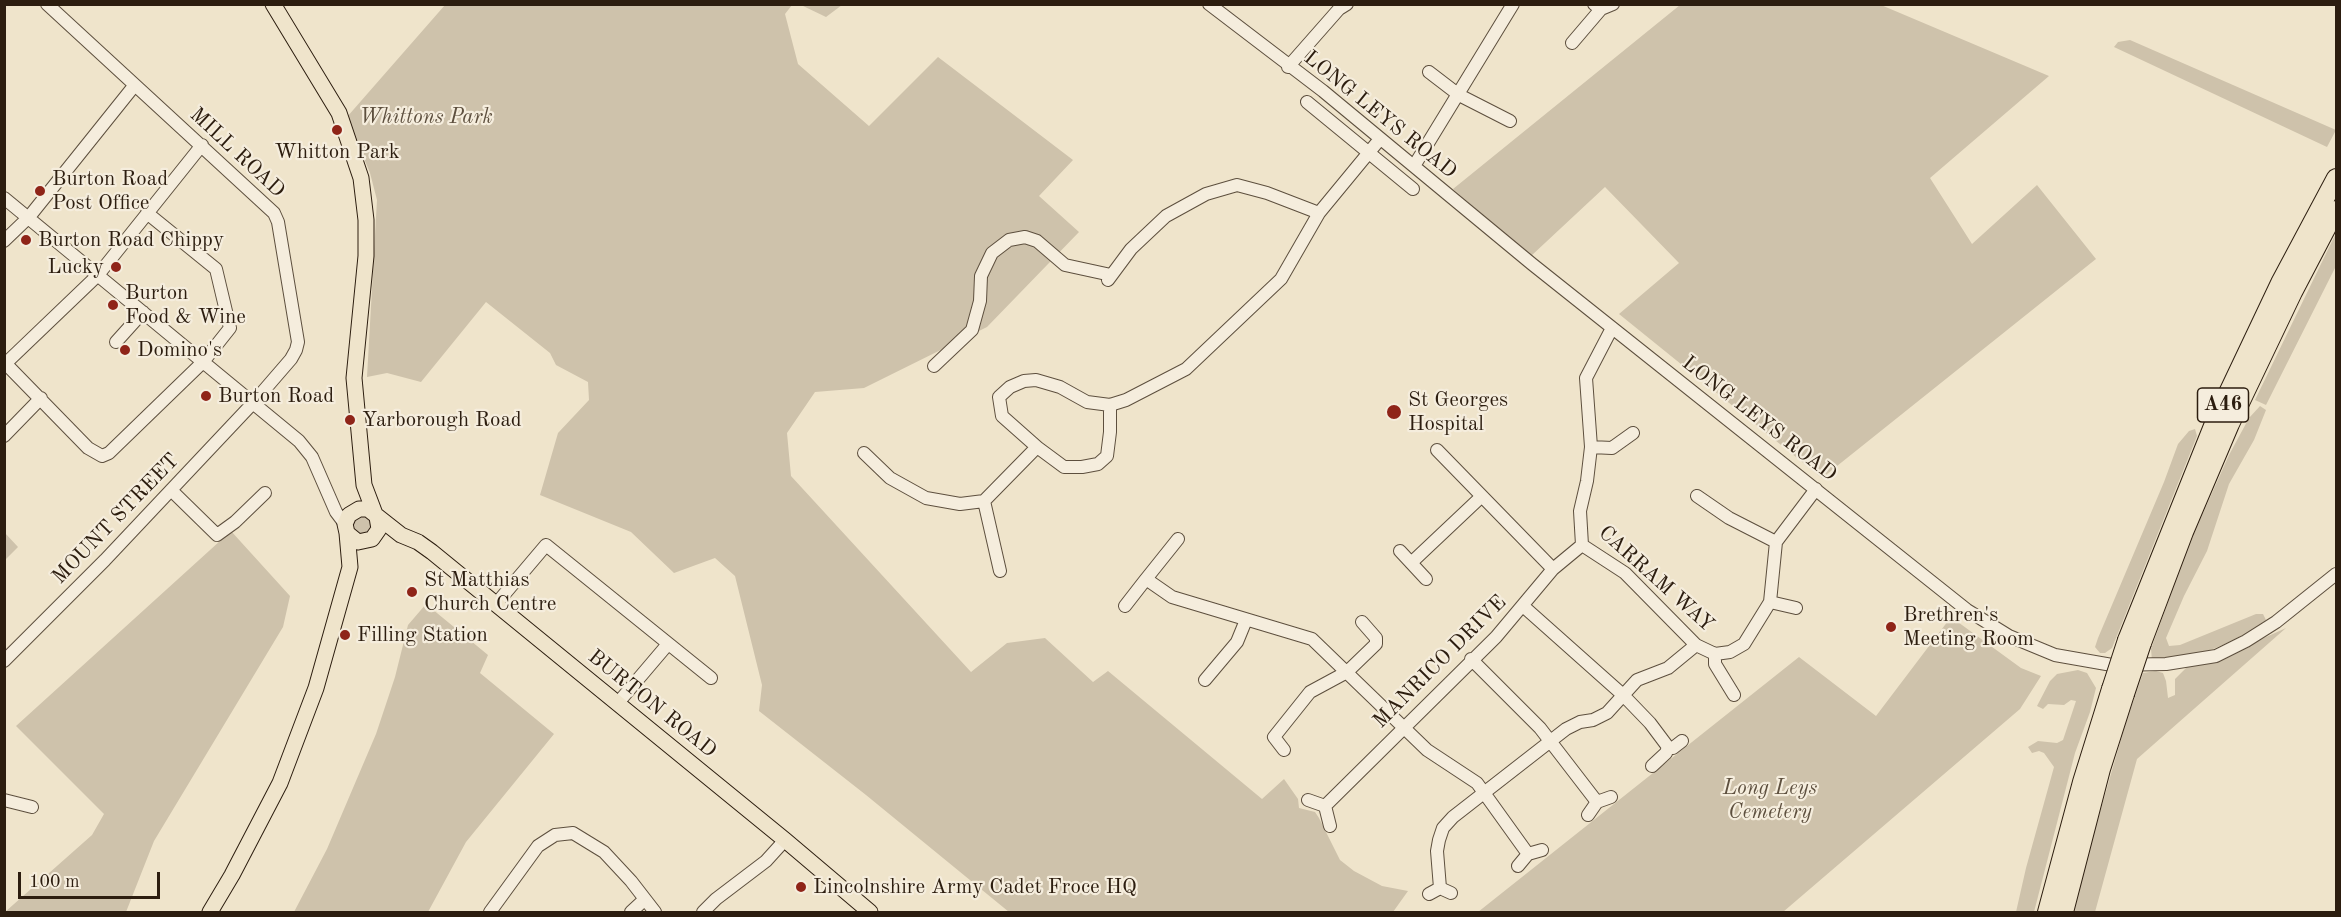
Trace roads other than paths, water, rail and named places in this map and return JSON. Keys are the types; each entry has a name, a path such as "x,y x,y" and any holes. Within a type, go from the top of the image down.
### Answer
{"highway":[{"name":"A46","path":"2047,912 2082,782 2118,692 2217,416 2280,283 2337,178"},
{"name":"A46","path":"2135,641 2230,424 2293,292 2337,210"},
{"name":"A46","path":"2064,912 2101,769 2118,692"}],"main road":[{"path":"273,4 339,113 361,178 366,220 366,256 354,378 364,485 379,529 350,567"},
{"path":"210,912 280,783 316,688 350,567 350,520 364,485"},
{"path":"350,520 368,509 376,516"},
{"name":"BURTON ROAD","path":"376,516 401,535 418,542 432,552 870,912"},
{"path":"350,520 354,540 401,535"}],"street":[{"name":"MILL ROAD","path":"47,4 274,213 278,222 298,342 291,359 253,403"},
{"name":"LONG LEYS ROAD","path":"1209,4 1288,67 1323,91 1612,328 1967,610 1997,629 2055,655 2112,665 2166,664 2216,656 2276,622 2337,574"},
{"path":"1288,67 1339,9 1347,4"},
{"path":"1414,166 1513,4"},
{"path":"1572,43 1598,7 1613,4"},
{"path":"1429,72 1459,95 1510,121"},
{"path":"4,241 29,217 135,86"},
{"path":"1307,102 1413,189"},
{"path":"1110,405 1107,456 1098,464 1064,467 1002,416 999,397 1010,387 1023,381 1036,380 1060,387 1087,402 1110,405 1126,400 1186,369 1281,279 1319,213 1380,139"},
{"path":"147,213 216,269 230,328 203,362 109,453 102,456 94,453 41,398 5,365 98,275 147,213 202,145"},
{"path":"933,366 972,330 980,301 981,276 992,253 1009,240 1026,237 1037,241 1065,265 1109,278 1131,249 1166,216 1206,194 1237,185 1267,193 1319,213"},
{"path":"4,198 299,441 317,467 329,497 350,520"},
{"path":"116,342 143,312"},
{"name":"CARRAM WAY","path":"1612,328 1586,378 1592,447 1580,512 1582,545 1625,573 1696,645 1715,654 1730,652 1744,644 1770,602 1776,542"},
{"path":"4,435 41,398"},
{"name":"MOUNT STREET","path":"4,661 253,403"},
{"path":"1592,447 1612,448 1632,433"},
{"path":"864,453 890,478 926,498 960,504 984,501 1037,447"},
{"path":"1437,450 1553,569"},
{"path":"1697,496 1729,518 1776,542 1816,489"},
{"path":"171,490 217,535 235,522 265,493"},
{"path":"1411,563 1482,496"},
{"path":"984,501 1000,571"},
{"path":"1125,606 1178,539"},
{"path":"496,604 546,544 711,678"},
{"name":"MANRICO DRIVE","path":"1325,806 1402,727 1496,637 1553,569 1582,545"},
{"path":"1400,551 1426,579"},
{"path":"1146,579 1172,597 1312,639 1427,750 1477,783 1528,854"},
{"path":"1770,602 1796,608"},
{"path":"1523,606 1623,695 1646,718 1668,747 1673,748 1682,741"},
{"path":"1206,680 1237,642 1246,620"},
{"path":"1284,750 1274,737 1310,692 1347,672 1376,644 1376,638 1362,621"},
{"path":"617,704 668,644"},
{"path":"1440,892 1437,851 1443,828 1453,817 1566,729 1607,713 1637,680 1668,668 1696,645"},
{"path":"1715,654 1715,664 1734,694"},
{"path":"1471,659 1528,714 1598,802"},
{"path":"1652,766 1666,753 1668,747"},
{"path":"1588,814 1598,802 1611,797"},
{"path":"4,800 32,807"},
{"path":"1308,800 1325,806 1330,826"},
{"path":"490,912 538,846 555,834 573,833 604,852 632,881 655,912"},
{"path":"704,912 716,899 766,861 785,840"},
{"path":"1518,867 1528,854 1542,850"},
{"path":"631,912 644,900"}],"place":[{"name":"Whitton Park","path":"337,130"},
{"name":"Burton Road Post Office","path":"40,191"},
{"name":"Burton Road Chippy","path":"26,240"},
{"name":"Lucky","path":"116,267"},
{"name":"Burton Food & Wine","path":"113,305"},
{"name":"Domino's","path":"125,350"},
{"name":"Burton Road","path":"206,396"},
{"name":"St Georges Hospital","path":"1394,412"},
{"name":"Yarborough Road","path":"350,420"},
{"name":"St Matthias Church Centre","path":"412,592"},
{"name":"Brethren's Meeting Room","path":"1891,627"},
{"name":"Filling Station","path":"345,635"},
{"name":"Lincolnshire Army Cadet Froce HQ","path":"801,887"}],"park label":[{"name":"Whittons Park","path":"426,117"},
{"name":"Long Leys Cemetery","path":"1770,800"}]}
